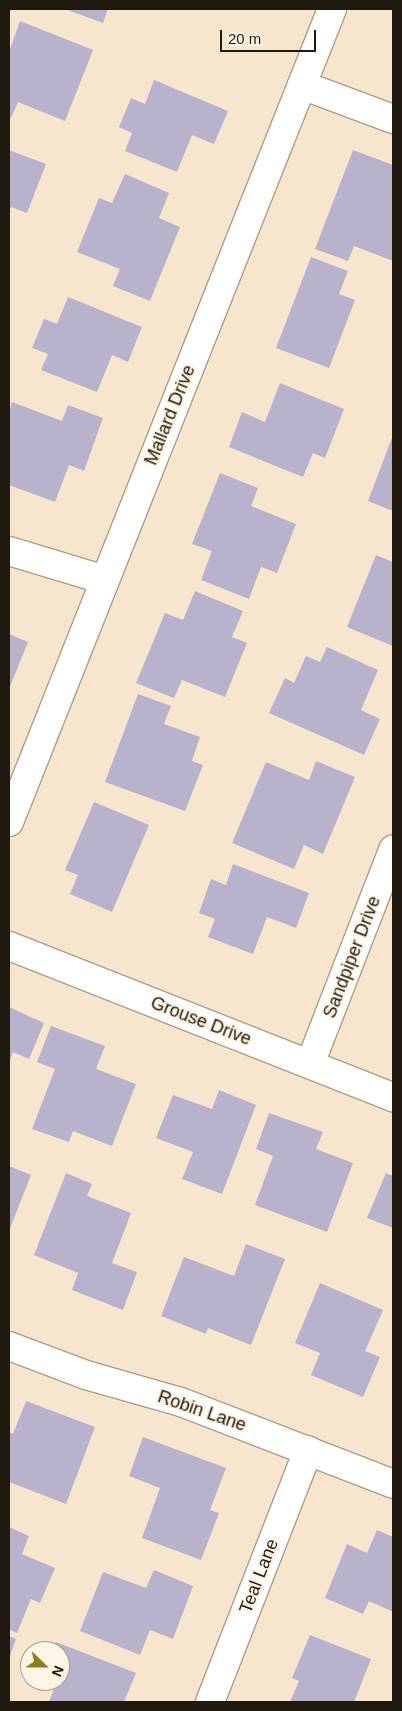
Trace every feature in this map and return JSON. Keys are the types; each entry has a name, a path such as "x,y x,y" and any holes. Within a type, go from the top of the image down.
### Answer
{"street":[{"name":"Mallard Drive","path":"9,822 332,9"},
{"path":"302,84 393,119"},
{"path":"9,551 105,580"},
{"name":"Sandpiper Drive","path":"310,1064 393,850"},
{"name":"Grouse Drive","path":"9,946 393,1097"},
{"name":"Robin Lane","path":"9,1346 86,1375 180,1402 393,1484"},
{"name":"Teal Lane","path":"210,1702 308,1450"}],"building":[{"path":"65,9 108,9 103,23"},
{"path":"20,21 93,50 65,121 18,102 11,118 9,117 9,52"},
{"path":"154,80 228,111 214,144 192,135 177,172 125,151 132,133 119,127 131,98 145,104"},
{"path":"9,150 46,164 27,213 11,207 9,212"},
{"path":"353,150 393,165 393,261 354,246 348,261 315,249"},
{"path":"125,174 169,193 159,218 180,227 150,301 113,286 120,269 77,252 99,198 112,203"},
{"path":"311,257 348,271 339,294 355,300 329,368 276,348"},
{"path":"68,297 142,327 128,362 112,355 97,392 41,370 48,354 32,348 44,319 57,324"},
{"path":"280,383 344,409 325,458 313,453 303,477 229,447 242,412 265,422"},
{"path":"12,402 62,421 68,405 103,418 84,471 69,465 55,502 9,485 9,411"},
{"path":"393,435 393,511 368,501"},
{"path":"220,473 258,488 251,506 296,524 277,573 261,567 249,599 201,580 212,551 192,544"},
{"path":"376,555 393,562 393,646 347,627"},
{"path":"195,591 243,611 232,637 247,643 225,697 182,680 174,698 136,683 165,613 183,620"},
{"path":"9,634 28,642 9,689"},
{"path":"327,647 378,670 361,710 380,719 364,755 269,713 285,678 294,683 306,656 320,662"},
{"path":"138,694 171,706 164,724 200,737 192,761 203,765 185,811 105,782"},
{"path":"316,761 355,777 323,854 304,845 294,869 232,843 266,762 309,780"},
{"path":"94,802 149,825 112,912 70,894 78,875 65,870"},
{"path":"233,864 309,893 296,928 267,917 253,954 208,937 215,919 199,913 211,879 226,885"},
{"path":"9,1007 44,1023 29,1059 13,1052 9,1063"},
{"path":"51,1026 105,1046 96,1069 136,1084 112,1146 73,1131 69,1142 32,1129 55,1069 37,1062"},
{"path":"219,1090 256,1105 222,1194 182,1179 193,1152 156,1138 173,1095 212,1109"},
{"path":"269,1113 323,1132 316,1149 353,1163 327,1232 255,1205 273,1156 256,1149"},
{"path":"9,1166 31,1175 9,1231"},
{"path":"66,1173 92,1184 87,1196 131,1213 112,1263 137,1272 123,1310 72,1290 78,1273 34,1255"},
{"path":"386,1173 393,1176 393,1228 367,1218"},
{"path":"246,1244 285,1259 251,1345 208,1328 206,1334 161,1316 184,1257 234,1276"},
{"path":"320,1283 383,1310 365,1351 380,1357 363,1397 311,1375 320,1353 295,1343"},
{"path":"26,1401 95,1427 66,1504 9,1482 9,1432 13,1434"},
{"path":"143,1437 226,1468 210,1510 219,1513 201,1560 142,1538 160,1488 129,1476"},
{"path":"9,1527 29,1536 22,1554 55,1568 40,1603 31,1599 17,1633 9,1629"},
{"path":"377,1530 393,1537 393,1612 369,1601 363,1614 325,1598 347,1544 367,1553"},
{"path":"154,1570 193,1586 173,1639 150,1630 140,1655 80,1631 103,1572 146,1588"},
{"path":"310,1635 371,1659 354,1702 290,1702 299,1681 292,1678"},
{"path":"9,1636 16,1639 9,1659"},
{"path":"70,1647 136,1673 124,1702 49,1702 53,1691 70,1691"}]}
